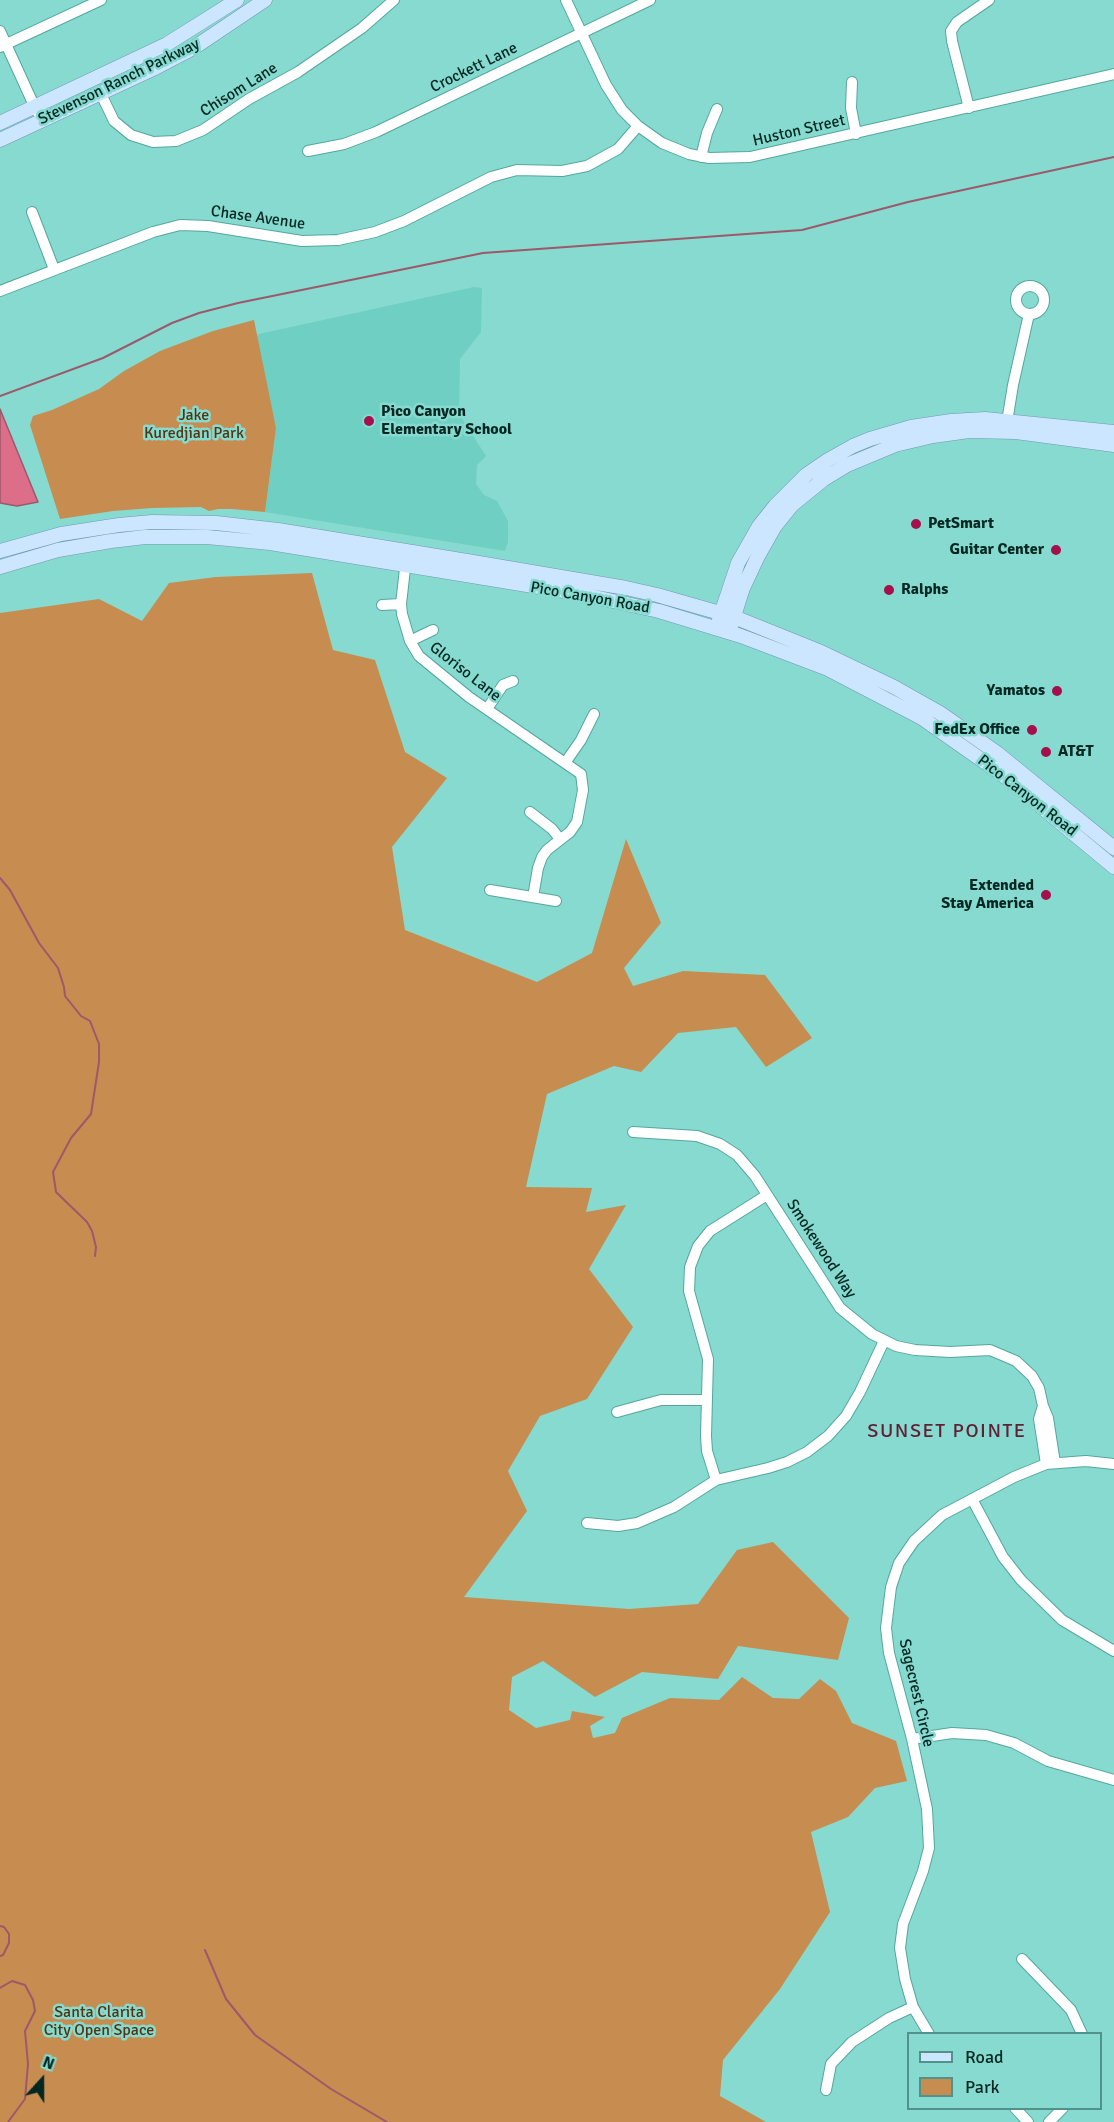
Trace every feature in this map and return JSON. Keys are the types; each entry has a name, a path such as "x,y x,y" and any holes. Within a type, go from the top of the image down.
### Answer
{"main road":[{"name":"Stevenson Ranch Parkway","path":"0,140 37,114 167,44 237,0"},
{"name":"Stevenson Ranch Parkway","path":"0,123 37,114 100,92 195,47 265,0"},
{"path":"723,630 727,615 775,526 792,505 824,479 847,465 871,454 916,440 1006,426 1114,432"},
{"path":"1006,426 1114,445"},
{"name":"Pico Canyon Road","path":"0,551 42,538 85,530 152,522 216,523 278,530 630,603 723,630 828,669 922,718 1003,776 1114,867"},
{"name":"Pico Canyon Road","path":"0,567 58,550 111,541 145,537 207,537 406,558 626,588 727,615 821,652 888,684 940,713 997,753 1114,848"}],"street":[{"path":"3,46 101,0"},
{"name":"Chisom Lane","path":"100,92 114,121 131,135 153,142 176,141 203,130 249,99 298,72 362,28 394,0"},
{"name":"Huston Street","path":"566,0 610,91 622,110 638,126 662,143 702,157 750,158 1114,75"},
{"name":"Crockett Lane","path":"308,151 338,146 376,132 650,0"},
{"path":"969,108 951,41 951,31 957,22 989,0"},
{"path":"0,31 3,46 37,114"},
{"path":"852,82 851,108 856,134"},
{"path":"702,157 707,133 717,109"},
{"name":"Chase Avenue","path":"0,291 153,232 180,225 208,226 302,241 338,240 375,232 404,221 491,177 517,170 562,171 587,166 618,149 638,126"},
{"path":"32,212 54,269"},
{"path":"1006,426 1029,314"},
{"name":"Gloriso Lane","path":"406,558 401,604 404,623 410,641 423,661 487,709 581,774 583,790 578,818 573,828 560,839"},
{"path":"382,605 401,604"},
{"path":"410,641 434,630"},
{"path":"487,709 503,686 513,681"},
{"path":"566,763 594,714"},
{"path":"530,812 552,829 560,839 542,857 533,897"},
{"path":"490,890 556,901"},
{"name":"Smokewood Way","path":"633,1132 697,1136 720,1144 745,1163 840,1308 860,1326 884,1341 915,1350 932,1352 981,1349 997,1352 1016,1361 1032,1376 1040,1388 1043,1406 1039,1419 1050,1463"},
{"path":"716,1480 707,1451 708,1359 689,1291 690,1267 698,1246 710,1231 767,1195"},
{"path":"587,1523 618,1526 637,1523 674,1508 716,1480 787,1462 807,1452 828,1436 852,1406 884,1341"},
{"path":"617,1412 661,1400 706,1400"},
{"name":"Sagecrest Circle","path":"928,2032 912,2007 900,1948 903,1924 929,1848 927,1809 912,1739 889,1653 886,1628 891,1587 899,1563 914,1541 942,1515 1014,1477 1050,1463 1086,1461 1114,1464"},
{"path":"972,1499 1003,1557 1021,1580 1062,1620 1114,1651"},
{"path":"912,1739 952,1733 986,1735 1014,1743 1048,1761 1114,1780"},
{"path":"1022,1959 1071,2010 1081,2032"},
{"path":"826,2090 831,2064 852,2042 889,2018 912,2007"},
{"path":"1016,2110 1028,2122"},
{"path":"1049,2122 1062,2110"}],"shaded area":[{"name":"Pico Canyon Elementary School","path":"474,287 482,288 481,332 460,359 459,414 486,456 477,465 476,484 484,495 497,501 508,521 508,542 505,551 265,512 276,428 256,337 259,334"},
{"path":"0,409 38,502 17,506 0,503"}],"green space":[{"name":"Jake Kuredjian Park","path":"254,320 276,428 265,512 232,509 209,511 201,507 152,508 60,519 30,425 33,416 99,389 124,371 160,351 213,331"},
{"name":"Santa Clarita City Open Space","path":"312,573 333,650 375,660 405,752 447,778 392,847 405,930 537,982 592,953 626,839 661,923 624,968 633,986 683,971 765,975 812,1038 766,1067 736,1027 678,1033 641,1072 614,1066 547,1094 526,1187 592,1188 586,1212 626,1205 589,1269 633,1327 587,1399 540,1416 508,1471 527,1511 464,1597 629,1609 698,1604 737,1550 773,1542 849,1618 838,1660 738,1646 718,1679 642,1672 595,1697 543,1661 512,1677 509,1710 536,1728 570,1720 572,1711 605,1717 590,1726 593,1738 615,1733 622,1718 670,1698 719,1700 742,1677 773,1698 799,1699 820,1679 836,1691 852,1723 896,1741 907,1781 875,1788 848,1817 811,1832 830,1912 780,1989 723,2060 720,2096 766,2122 0,2122 0,613 99,599 142,621 169,583 216,577"}],"waterway":[{"path":"0,396 103,358 172,323 238,303 483,253 802,230 908,202 1114,157"},
{"path":"0,878 10,890 39,943 58,968 65,996 81,1016 90,1021 99,1044 99,1062 91,1114 71,1138 53,1172 56,1192 87,1222 92,1231 96,1247 95,1256"},
{"path":"0,1926 4,1927 9,1934 9,1943 3,1955 0,1956"},
{"path":"205,1950 226,1999 255,2035 331,2089 387,2122"},
{"path":"0,1988 12,1981 25,1985 33,2000 35,2011 25,2031 28,2064 25,2099 8,2122"}],"place":[{"name":"Pico Canyon Elementary School","path":"369,421"},
{"name":"PetSmart","path":"916,524"},
{"name":"Guitar Center","path":"1056,550"},
{"name":"Ralphs","path":"889,590"},
{"name":"Yamatos","path":"1057,691"},
{"name":"FedEx Office","path":"1032,730"},
{"name":"AT&T","path":"1046,752"},
{"name":"Extended Stay America","path":"1046,895"}],"district":[{"name":"SUNSET POINTE","path":"947,1432"}]}
